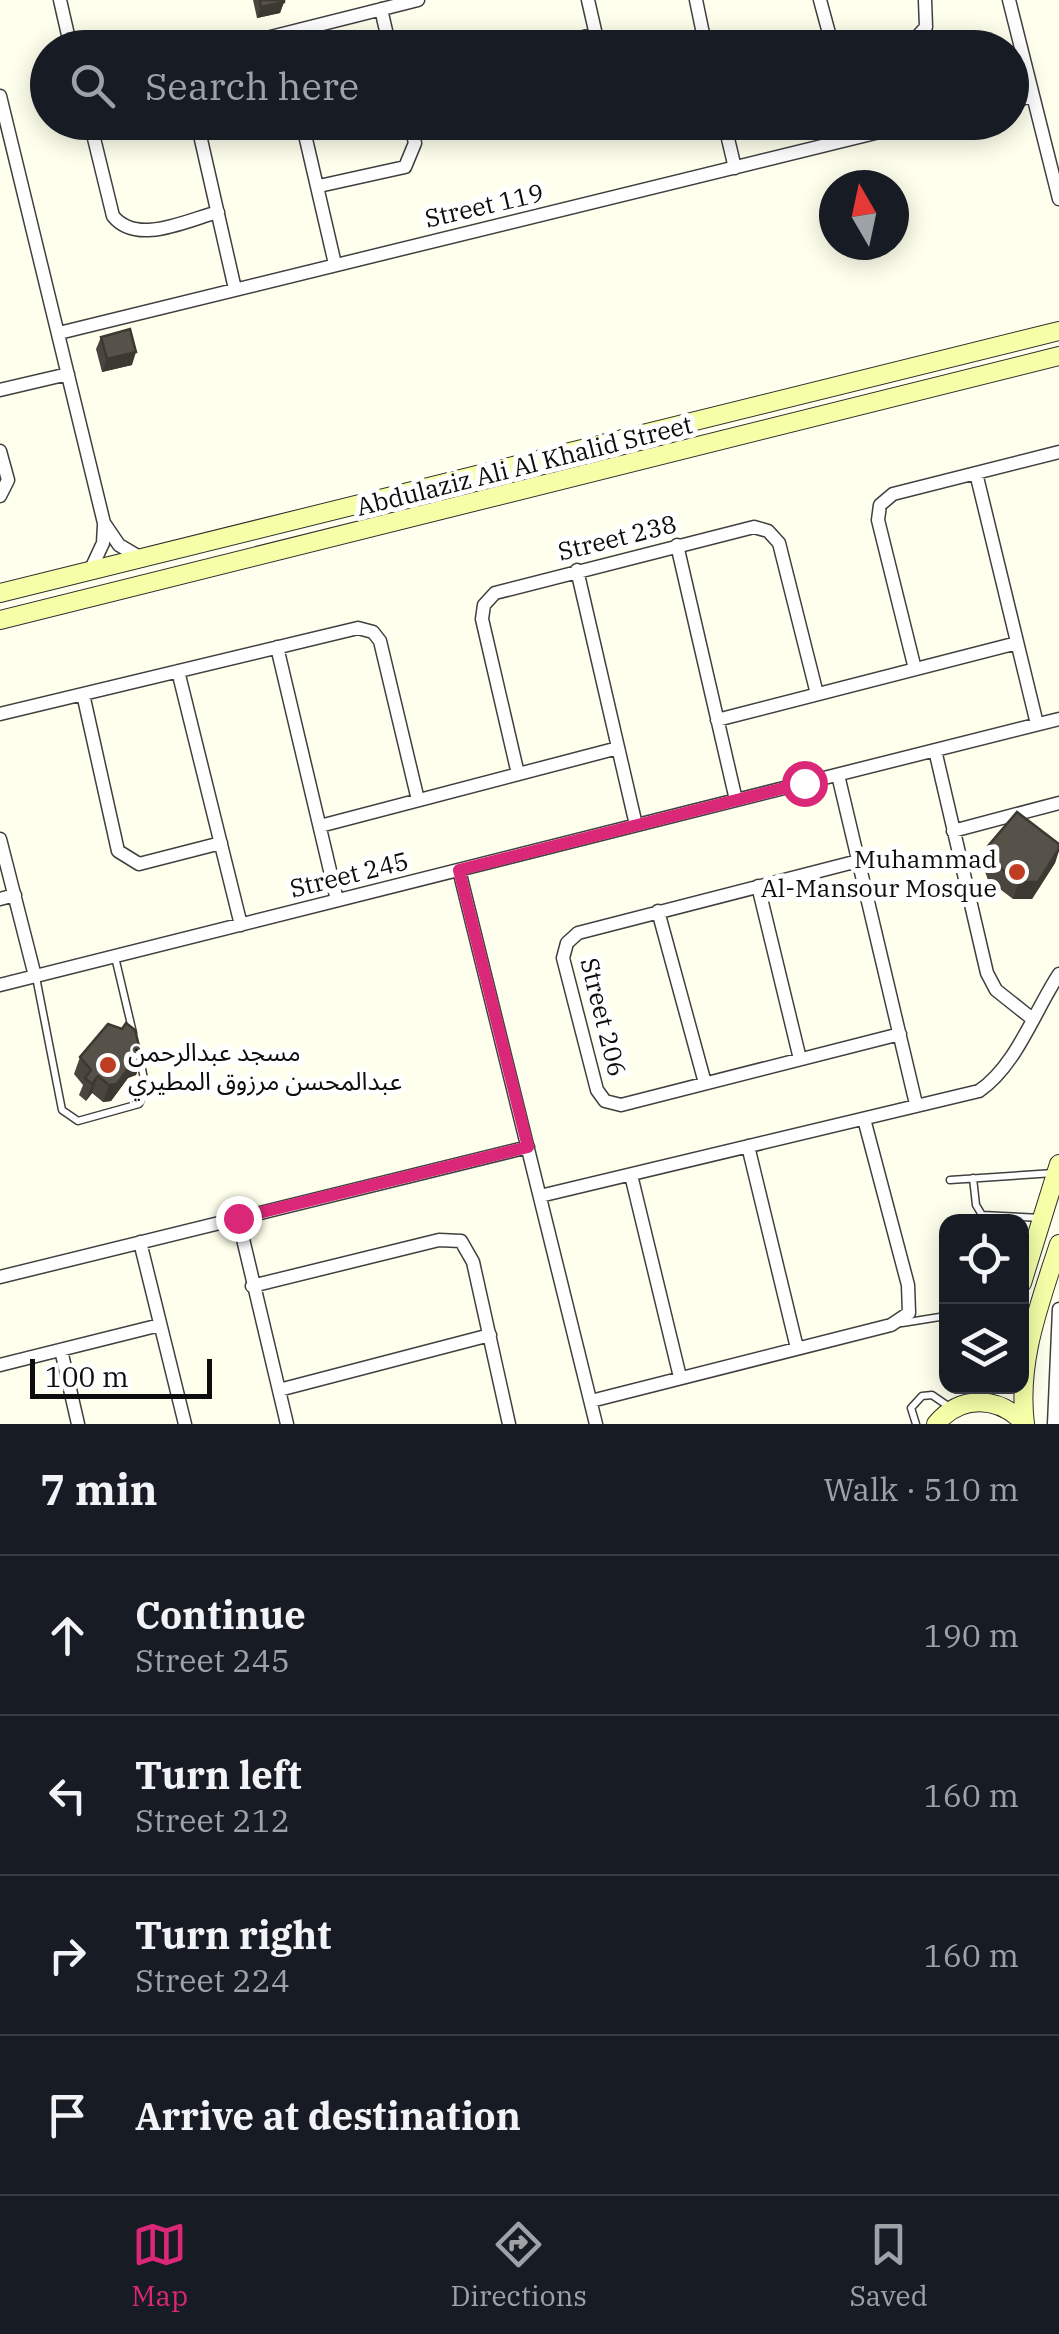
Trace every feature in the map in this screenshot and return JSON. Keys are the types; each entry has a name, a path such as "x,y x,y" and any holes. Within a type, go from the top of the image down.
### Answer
{"street":[{"path":"60,0 67,30"},
{"path":"315,30 418,0"},
{"path":"588,0 595,30"},
{"path":"696,0 702,30"},
{"path":"820,0 828,30"},
{"path":"923,30 925,0"},
{"path":"1009,0 1016,30"},
{"path":"380,9 385,30"},
{"path":"1029,80 1059,198"},
{"path":"0,96 104,523 103,543 90,571"},
{"path":"1029,97 1033,96"},
{"path":"94,140 113,216 119,224 140,232 218,212"},
{"path":"201,140 235,289"},
{"path":"307,140 335,264"},
{"path":"319,186 406,167 415,140"},
{"path":"728,140 735,168"},
{"name":"Street 119","path":"59,333 845,140"},
{"name":"Abdulaziz Ali Al Khalid Street","path":"0,594 1059,331"},
{"name":"Abdulaziz Ali Al Khalid Street","path":"0,620 1059,356"},
{"path":"791,424 783,418 785,410 853,393 893,372"},
{"path":"0,390 68,374"},
{"path":"0,451 8,480 0,496"},
{"path":"915,669 878,520 880,505 893,494 1059,452"},
{"path":"374,528 408,508 478,491 485,483 484,472"},
{"path":"976,473 1038,724"},
{"path":"104,523 119,545 141,558"},
{"name":"Street 238","path":"518,774 482,619 484,605 495,593 577,570 754,528 768,531 778,542 817,694"},
{"path":"677,545 736,800"},
{"path":"577,570 636,825"},
{"path":"0,714 358,628 373,632 380,641 418,800"},
{"path":"717,720 1017,643"},
{"path":"277,647 337,900"},
{"path":"178,671 241,924"},
{"path":"83,694 118,852 139,864 221,843"},
{"name":"Street 245","path":"0,985 1059,719"},
{"path":"320,826 618,748"},
{"path":"935,750 987,973 996,990 1030,1017"},
{"path":"838,774 916,1104"},
{"path":"953,830 1059,803"},
{"path":"0,839 36,976"},
{"name":"Street 206","path":"858,861 578,933 567,943 564,958 597,1090 605,1101 621,1104 900,1034"},
{"path":"459,870 596,1424"},
{"path":"758,886 800,1060"},
{"path":"0,899 14,895"},
{"path":"658,911 705,1083"},
{"path":"540,1196 979,1091 996,1079 1059,974"},
{"path":"590,1400 891,1325 909,1313 908,1285 864,1119"},
{"path":"748,1146 797,1348"},
{"path":"0,1277 528,1147"},
{"path":"1029,1261 1057,1168"},
{"path":"631,1175 680,1376"},
{"path":"238,1218 286,1424"},
{"path":"252,1286 440,1240 461,1241 473,1262 509,1424"},
{"path":"140,1242 185,1424"},
{"path":"1025,1424 1025,1364 1059,1244"},
{"path":"1046,1286 1055,1294 1059,1308 1054,1424"},
{"path":"0,1365 160,1325"},
{"path":"279,1390 490,1334"},
{"path":"60,1350 78,1424"},
{"path":"936,1424 952,1409 980,1394"},
{"path":"971,1402 1001,1405 1025,1424"}],"lane":[{"path":"36,976 64,1114 78,1121 128,1110 143,1100 146,1088 114,956"},
{"path":"950,1180 1057,1168"},
{"path":"973,1178 976,1205 982,1215 1042,1218"},
{"path":"891,1325 939,1317"},
{"path":"916,1424 912,1408 922,1396 932,1395 952,1409"}],"building":[{"path":"260,0 284,0 284,2 261,7"},
{"path":"130,329 136,352 107,359 101,337"},
{"name":"Muhammad Al-Mansour Mosque","path":"1017,812 1059,844 1038,882 1019,882 994,863 988,846"},
{"name":"مسجد عبدالرحمن عبدالمحسن مرزوق المطيري","path":"126,1023 135,1030 142,1058 134,1060 117,1084 109,1085 98,1076 92,1084 85,1078 91,1070 80,1057 108,1024 122,1029"}],"place":[{"name":"Muhammad Al-Mansour Mosque","path":"1017,872"},
{"name":"مسجد عبدالرحمن عبدالمحسن مرزوق المطيري","path":"108,1065"}],"route":[{"path":"238,1218 528,1147 459,870 804,783"}]}
